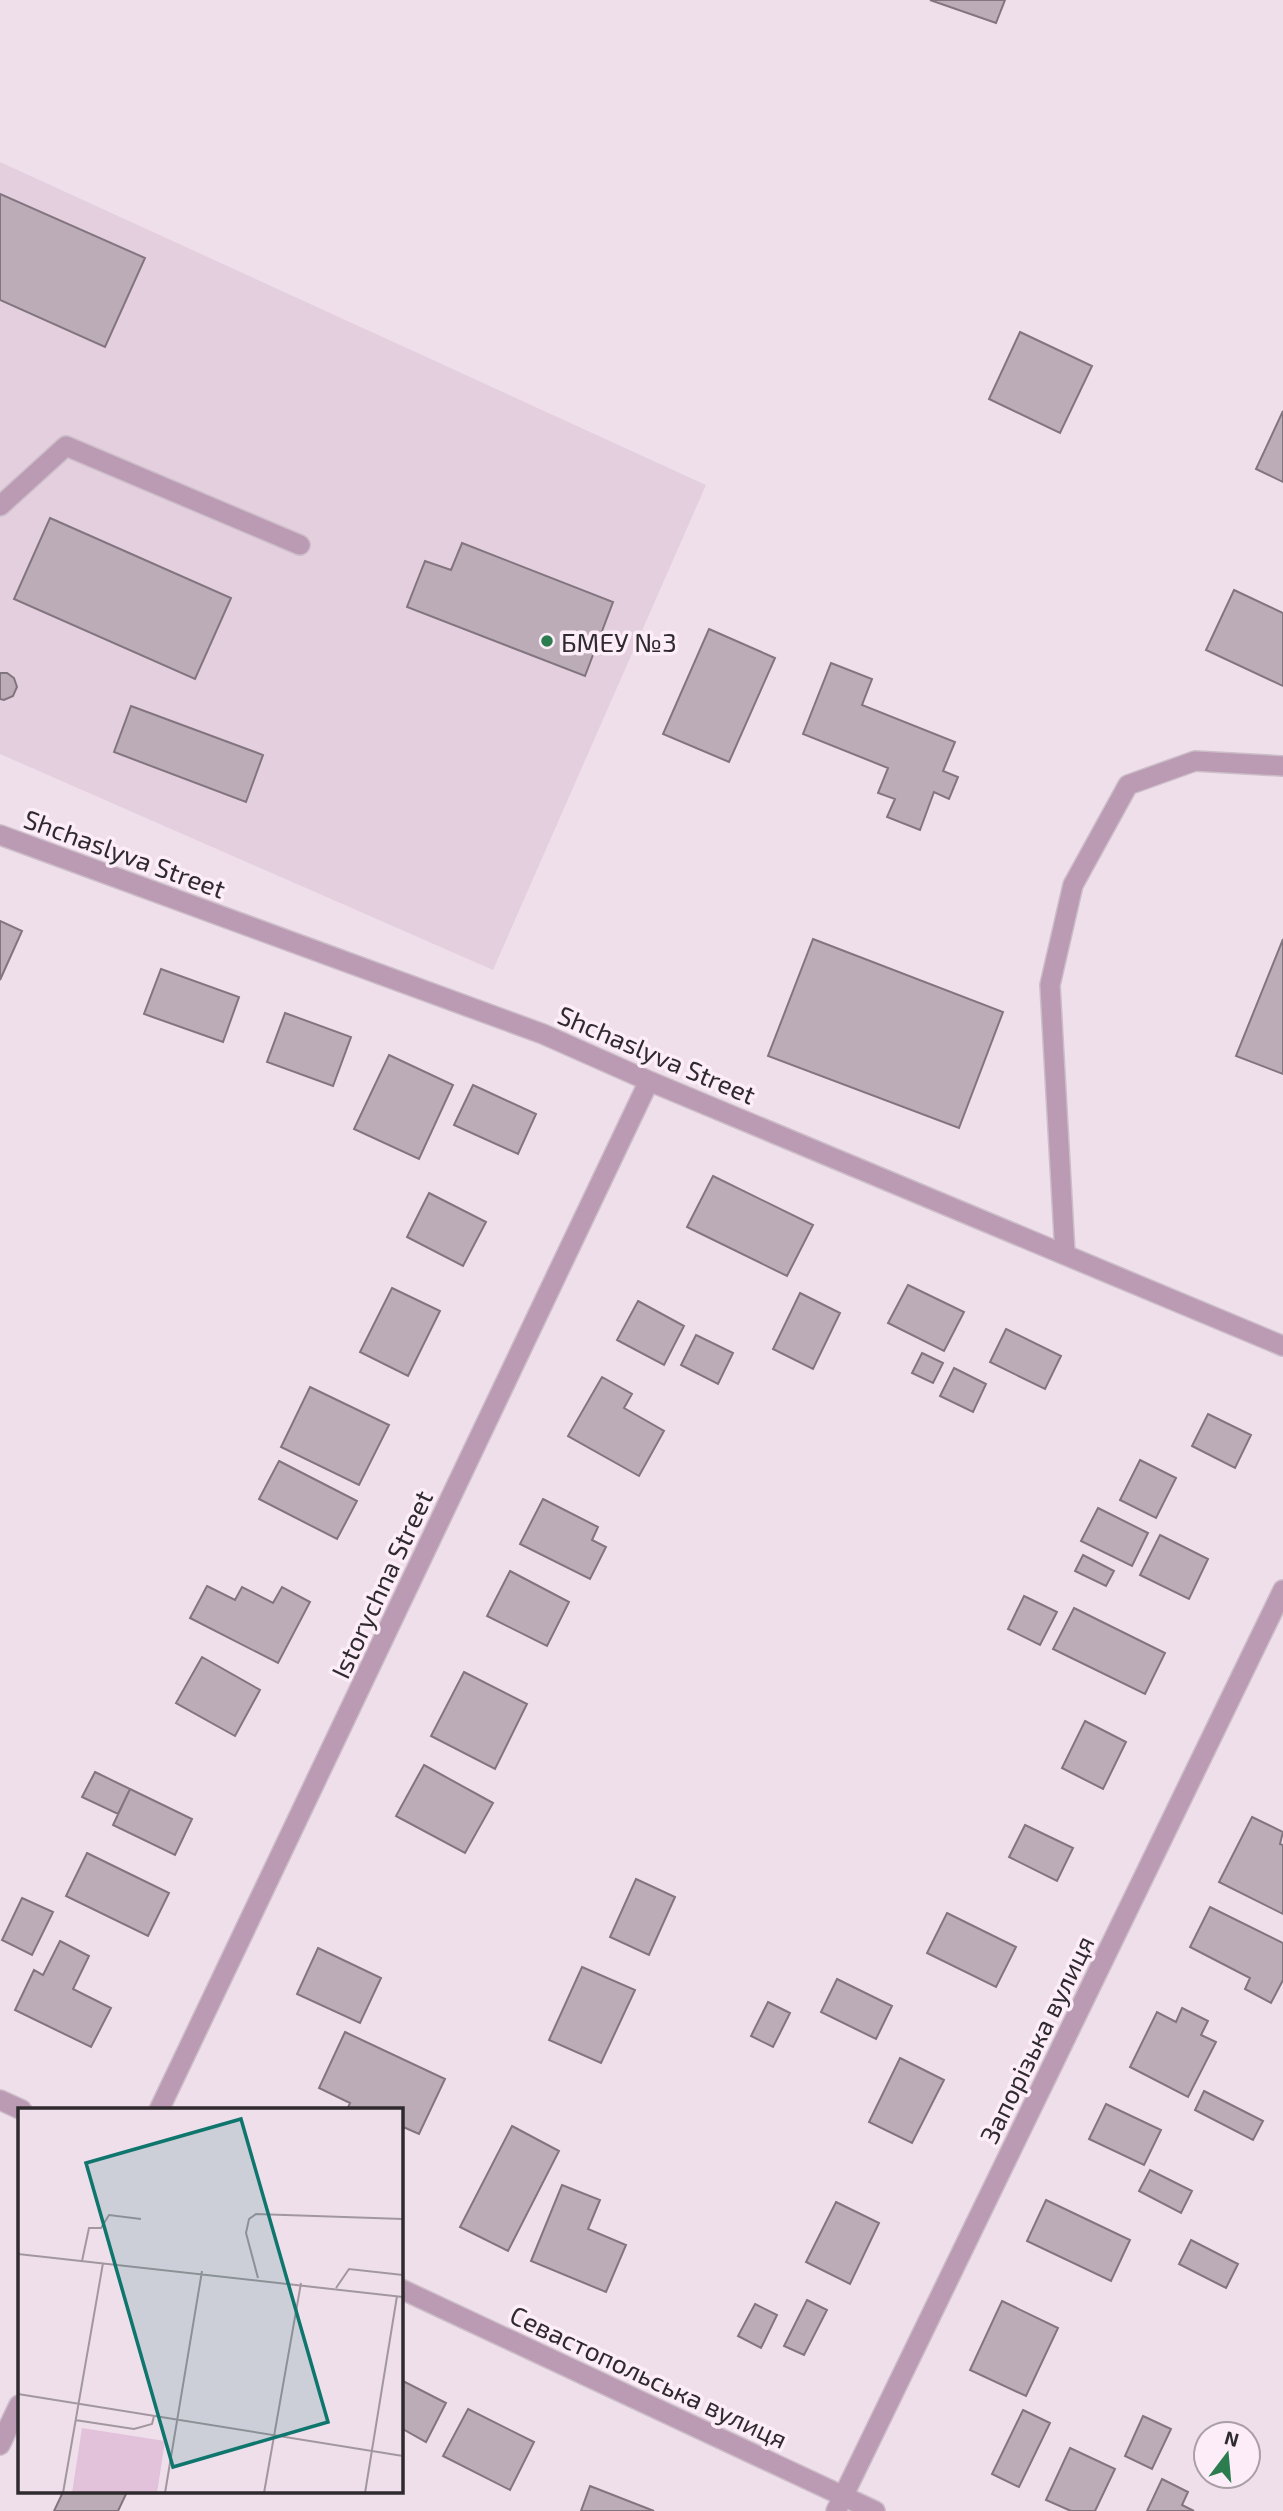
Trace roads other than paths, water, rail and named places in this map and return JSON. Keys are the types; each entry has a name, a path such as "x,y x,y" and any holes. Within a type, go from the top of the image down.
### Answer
{"street":[{"path":"0,506 66,446 300,545"},
{"path":"1065,1254 1049,985 1073,884 1128,785 1195,761 1283,766"},
{"name":"Shchaslyva Street","path":"0,835 543,1034 649,1081 1283,1346"},
{"name":"Istorychna Street","path":"160,2108 649,1081"},
{"name":"Запорізька вулиця","path":"839,2504 1283,1590"},
{"path":"0,2100 18,2108"},
{"name":"Севастопольська вулиця","path":"402,2288 839,2504 875,2511"},
{"path":"0,2445 18,2406"}],"place":[{"name":"БМЕУ №3","path":"547,641"}]}
